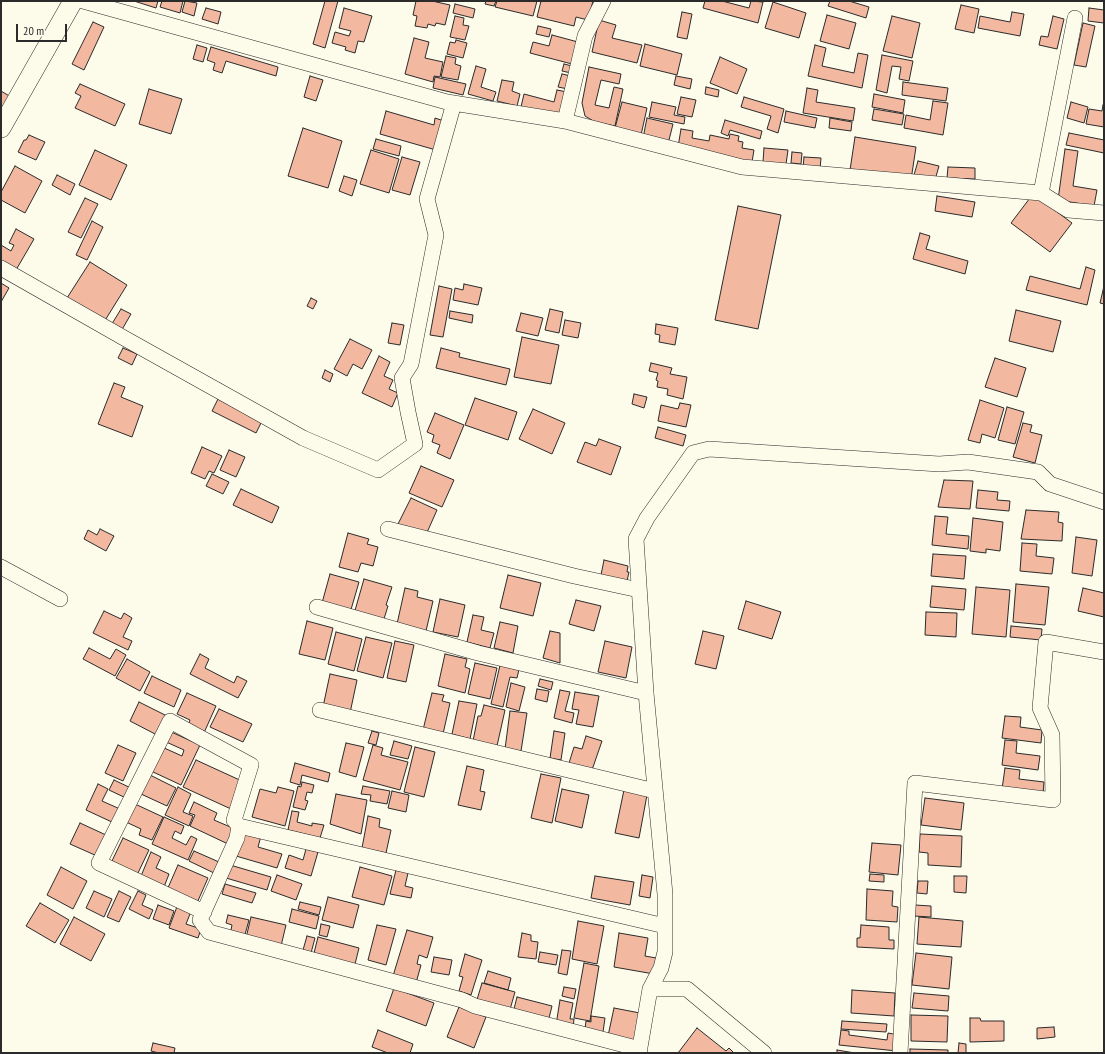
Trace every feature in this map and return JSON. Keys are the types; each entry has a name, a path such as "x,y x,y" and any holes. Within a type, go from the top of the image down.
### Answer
{"street":[{"path":"1,128 72,1"},
{"path":"83,1 447,102 565,121 742,167 1041,193 1068,210 1104,213"},
{"path":"565,121 585,36 604,1"},
{"path":"1041,193 1075,18"},
{"path":"1,268 303,438 378,470 415,444 402,378 411,364 436,235 427,199 454,103"},
{"path":"239,826 237,838 200,920 209,932 462,1000 475,1006 639,1051 650,989 661,968 665,952 665,894 646,693 636,539 647,518 693,453 709,449 939,464 968,462 1038,472 1050,484 1104,502"},
{"path":"388,529 574,576 639,590"},
{"path":"1,567 60,599"},
{"path":"317,607 478,653 646,693"},
{"path":"900,1053 915,783 1053,800 1052,735 1040,708 1046,642 1104,652"},
{"path":"320,710 655,791"},
{"path":"204,912 99,863 170,721 251,765 234,820 239,826 665,926"},
{"path":"650,989 687,989 764,1053"}],"building":[{"path":"134,1 158,1 156,8"},
{"path":"162,1 183,1 180,13 160,7"},
{"path":"185,1 197,3 194,16 182,12"},
{"path":"325,1 338,1 325,48 313,44"},
{"path":"416,1 432,1 450,5 445,25 436,23 435,26 428,24 427,28 415,26 417,16 413,15"},
{"path":"486,1 496,1 494,6 485,4"},
{"path":"497,1 537,1 533,16 495,7"},
{"path":"541,1 593,1 588,20 576,17 574,26 537,17"},
{"path":"705,1 722,1 749,8 751,1 763,2 758,23 703,8"},
{"path":"830,1 849,1 869,7 866,18 828,6"},
{"path":"773,2 806,13 799,38 765,28"},
{"path":"455,4 475,9 473,18 453,13"},
{"path":"961,5 979,9 974,33 955,29"},
{"path":"206,8 221,12 218,24 202,19"},
{"path":"344,8 372,16 364,42 358,41 355,53 345,50 346,47 332,43 335,32 349,36 351,31 339,28"},
{"path":"1089,8 1104,10 1104,23 1088,21"},
{"path":"682,12 692,14 687,39 677,37"},
{"path":"1012,12 1024,14 1020,36 978,28 980,16 1010,22"},
{"path":"827,15 856,23 849,49 820,41"},
{"path":"455,16 464,18 463,25 469,26 465,40 450,37"},
{"path":"892,16 920,23 912,58 883,51"},
{"path":"1053,16 1064,19 1057,49 1039,45 1041,36 1048,37"},
{"path":"599,20 616,25 612,38 642,45 637,63 592,52"},
{"path":"93,22 104,27 84,70 72,64"},
{"path":"1083,23 1095,26 1086,67 1074,65"},
{"path":"538,26 551,29 549,37 536,34"},
{"path":"552,35 578,42 572,64 530,53 533,42 549,46"},
{"path":"414,38 429,42 425,58 443,62 440,77 434,76 433,82 405,74"},
{"path":"456,40 467,43 463,58 447,54 450,42 455,43"},
{"path":"645,44 682,54 677,75 640,66"},
{"path":"197,45 207,48 203,62 193,59"},
{"path":"815,45 826,48 822,66 854,73 858,53 868,55 862,88 808,76"},
{"path":"211,47 278,67 276,76 226,61 222,73 213,70 215,63 207,60"},
{"path":"882,55 913,61 909,81 899,79 901,67 892,66 887,93 876,90"},
{"path":"446,56 456,58 455,64 461,66 458,80 441,77"},
{"path":"720,57 747,69 737,94 710,83"},
{"path":"564,64 572,66 571,73 562,71"},
{"path":"476,66 486,69 481,87 496,92 493,101 468,94"},
{"path":"589,67 621,74 619,84 601,80 595,105 609,108 614,87 623,89 615,126 595,122 585,116 582,103"},
{"path":"562,74 571,76 568,89 558,87"},
{"path":"310,76 323,80 316,101 304,97"},
{"path":"676,76 692,79 690,89 674,85"},
{"path":"435,77 466,84 463,95 433,88"},
{"path":"502,80 514,82 512,91 520,94 517,106 497,101"},
{"path":"903,82 948,88 946,101 902,95"},
{"path":"80,84 125,104 115,126 75,108 81,96 75,93"},
{"path":"706,87 719,90 718,97 705,94"},
{"path":"807,88 818,90 816,102 855,108 853,121 803,113"},
{"path":"149,89 182,99 171,134 139,124"},
{"path":"557,90 567,92 561,117 521,107 524,94 554,102"},
{"path":"1,91 11,97 1,115"},
{"path":"874,94 905,100 903,113 872,107"},
{"path":"681,97 696,100 692,117 677,114"},
{"path":"744,97 784,109 778,133 767,129 771,116 741,107"},
{"path":"933,101 948,103 943,135 904,128 906,115 930,120"},
{"path":"622,102 647,108 641,135 615,128"},
{"path":"652,102 676,107 674,115 685,117 684,124 649,117"},
{"path":"1071,102 1088,107 1084,123 1067,118"},
{"path":"1103,105 1104,127 1086,124 1089,109 1102,111"},
{"path":"874,109 904,114 902,125 872,120"},
{"path":"386,111 434,125 435,118 444,121 436,150 380,134"},
{"path":"786,111 817,118 815,128 784,122"},
{"path":"647,118 673,124 668,144 643,138"},
{"path":"830,118 852,122 851,131 829,128"},
{"path":"725,120 762,131 760,139 730,130 728,136 721,133"},
{"path":"303,128 342,141 328,188 288,176"},
{"path":"681,129 693,131 692,138 709,141 710,135 729,139 730,134 739,136 738,141 743,142 742,148 754,150 752,162 678,147"},
{"path":"1069,133 1104,140 1104,153 1066,145"},
{"path":"29,135 45,142 36,160 18,152 24,140 26,140"},
{"path":"855,137 916,147 911,180 850,170"},
{"path":"376,139 401,146 399,156 373,149"},
{"path":"764,148 788,150 786,164 763,162"},
{"path":"1065,149 1078,151 1073,186 1097,190 1094,206 1058,200"},
{"path":"95,150 127,165 111,200 79,185"},
{"path":"371,150 399,159 389,193 360,184"},
{"path":"792,152 802,153 801,164 791,163"},
{"path":"402,157 420,162 410,195 392,190"},
{"path":"804,157 821,158 820,169 803,168"},
{"path":"918,161 939,166 935,180 914,175"},
{"path":"15,166 42,181 25,213 1,200 1,192"},
{"path":"948,167 975,168 975,179 947,178"},
{"path":"57,175 75,184 70,195 52,185"},
{"path":"344,176 357,180 352,196 339,191"},
{"path":"1033,194 1072,223 1050,252 1011,223"},
{"path":"937,196 975,202 972,217 935,211"},
{"path":"85,198 98,204 81,238 68,232"},
{"path":"738,206 781,215 758,329 715,320"},
{"path":"92,221 103,227 87,260 76,255"},
{"path":"16,229 34,239 16,270 1,261 1,245 11,251 14,245 9,243"},
{"path":"920,233 930,236 926,249 968,261 965,274 913,259"},
{"path":"90,262 127,285 104,322 67,298"},
{"path":"1086,267 1095,270 1087,305 1026,290 1030,276 1080,289"},
{"path":"1,283 9,288 1,302"},
{"path":"464,284 482,288 478,305 453,300 455,288 463,290"},
{"path":"439,286 452,289 443,337 430,335"},
{"path":"1104,286 1104,304 1100,303"},
{"path":"311,298 317,301 313,309 307,306"},
{"path":"121,309 131,314 120,333 110,327"},
{"path":"550,309 563,312 559,333 545,330"},
{"path":"1016,310 1061,321 1053,352 1009,341"},
{"path":"450,311 473,315 472,323 449,318"},
{"path":"521,313 543,318 538,336 516,331"},
{"path":"565,320 581,323 578,338 562,335"},
{"path":"392,323 404,325 400,345 388,343"},
{"path":"656,324 678,328 675,345 659,342 660,335 655,334"},
{"path":"522,337 559,345 551,384 514,377"},
{"path":"350,339 372,350 362,369 353,364 347,376 334,369"},
{"path":"123,348 137,354 132,365 118,358"},
{"path":"441,348 460,353 459,357 510,369 506,385 436,368"},
{"path":"379,356 390,362 384,376 393,380 389,389 398,393 392,407 362,393"},
{"path":"995,358 1026,368 1017,397 985,387"},
{"path":"651,363 672,368 670,374 687,377 683,399 667,395 668,389 657,387 658,381 656,380 658,373 649,371"},
{"path":"325,370 333,374 330,382 322,378"},
{"path":"114,383 125,387 121,397 143,406 132,437 98,424"},
{"path":"634,394 647,397 644,408 632,404"},
{"path":"475,398 517,412 508,440 465,425"},
{"path":"218,399 262,421 256,433 212,411"},
{"path":"980,400 1004,408 995,438 982,434 980,443 968,440"},
{"path":"680,403 691,405 686,427 658,421 661,405 678,409"},
{"path":"1007,407 1024,412 1015,444 998,440"},
{"path":"533,409 565,423 552,454 519,439"},
{"path":"435,413 464,425 450,459 437,453 440,445 432,442 434,435 427,432"},
{"path":"1023,423 1032,425 1030,432 1042,435 1035,463 1013,457"},
{"path":"658,427 686,435 683,446 655,438"},
{"path":"599,439 621,447 611,475 577,462 585,442 596,446"},
{"path":"202,447 222,456 214,473 209,471 205,479 191,473"},
{"path":"229,450 245,457 236,477 220,470"},
{"path":"421,466 454,480 442,507 409,493"},
{"path":"212,474 229,482 223,494 206,486"},
{"path":"944,480 973,481 970,509 938,507"},
{"path":"241,489 279,507 272,523 233,505"},
{"path":"978,490 998,492 997,500 1010,501 1009,511 976,508"},
{"path":"411,498 437,510 425,537 396,528"},
{"path":"1026,510 1059,512 1058,522 1063,523 1062,541 1021,539"},
{"path":"935,516 948,517 946,534 969,536 968,549 932,545"},
{"path":"973,518 1003,522 1000,551 986,549 986,553 970,551"},
{"path":"100,529 114,536 106,551 84,539 88,530 97,535"},
{"path":"348,533 369,539 367,544 378,547 373,566 361,563 358,572 339,567"},
{"path":"1076,537 1097,540 1092,576 1072,573"},
{"path":"1022,543 1037,544 1036,556 1054,558 1052,574 1020,571"},
{"path":"933,554 966,556 964,579 931,576"},
{"path":"604,560 628,566 627,572 629,572 627,581 601,575"},
{"path":"330,574 359,582 350,613 322,603"},
{"path":"508,575 541,583 533,616 500,608"},
{"path":"364,579 392,587 386,605 388,606 383,622 354,614"},
{"path":"1016,584 1049,587 1045,625 1013,622"},
{"path":"932,586 966,589 964,610 930,607"},
{"path":"976,587 1010,590 1006,637 972,634"},
{"path":"405,588 418,591 417,597 433,601 426,631 397,624"},
{"path":"1083,588 1104,593 1104,617 1078,611"},
{"path":"440,599 465,605 458,637 433,632"},
{"path":"576,600 601,606 594,631 569,624"},
{"path":"746,601 781,612 772,639 738,629"},
{"path":"104,611 121,619 124,613 132,618 123,637 132,641 128,650 93,633"},
{"path":"926,612 957,613 956,637 925,635"},
{"path":"473,615 484,617 481,630 494,633 490,648 467,642"},
{"path":"307,621 333,628 325,660 299,654"},
{"path":"500,622 518,626 513,653 494,648"},
{"path":"1011,626 1042,629 1041,640 1010,637"},
{"path":"550,631 560,633 560,663 543,658"},
{"path":"703,631 724,636 716,669 695,664"},
{"path":"336,632 362,639 354,671 328,664"},
{"path":"366,637 392,643 383,678 357,671"},
{"path":"395,641 414,645 406,682 387,678"},
{"path":"605,641 632,647 626,678 598,672"},
{"path":"89,648 110,659 116,649 126,655 115,676 83,659"},
{"path":"200,654 209,659 205,668 234,683 237,676 247,681 238,698 190,674"},
{"path":"445,654 467,659 465,667 470,669 465,693 438,686"},
{"path":"127,659 150,672 140,691 116,678"},
{"path":"501,661 520,665 517,678 510,677 503,707 491,704"},
{"path":"475,663 497,668 490,699 468,694"},
{"path":"330,674 357,680 350,713 323,707"},
{"path":"152,676 181,690 174,707 144,693"},
{"path":"540,679 553,682 551,690 538,686"},
{"path":"511,683 525,687 519,711 506,707"},
{"path":"537,689 549,691 547,702 535,699"},
{"path":"560,690 570,692 565,711 574,713 572,723 554,718"},
{"path":"575,692 599,696 593,727 576,724 579,710 572,709"},
{"path":"187,693 216,706 203,735 187,728 190,720 177,714"},
{"path":"432,693 444,695 442,701 450,703 443,734 423,730"},
{"path":"459,701 477,704 470,739 452,734"},
{"path":"139,702 167,716 157,735 130,721"},
{"path":"484,705 505,710 497,746 473,741 478,716 481,716"},
{"path":"219,709 252,724 243,742 210,727"},
{"path":"510,711 527,713 521,751 505,749"},
{"path":"1005,716 1021,717 1020,727 1042,730 1041,743 1002,738"},
{"path":"169,731 200,745 181,785 151,771 162,747 182,756 184,750 164,741"},
{"path":"372,731 379,733 376,745 368,743"},
{"path":"554,731 565,733 561,760 550,758"},
{"path":"586,736 602,741 592,770 569,763 574,747 582,749"},
{"path":"1005,740 1017,741 1016,753 1040,756 1038,770 1002,765"},
{"path":"394,741 412,746 408,759 390,755"},
{"path":"346,743 364,747 356,777 339,772"},
{"path":"118,745 136,753 123,781 105,773"},
{"path":"373,745 383,748 381,755 408,762 400,790 363,780"},
{"path":"415,747 435,752 424,797 404,792"},
{"path":"196,760 244,782 231,809 183,787"},
{"path":"295,763 330,773 328,782 302,775 300,785 290,782"},
{"path":"467,766 484,770 480,791 485,792 481,810 458,805"},
{"path":"1005,768 1020,770 1019,779 1044,782 1043,794 1002,789"},
{"path":"541,774 561,778 552,823 531,818"},
{"path":"150,775 176,788 167,806 141,794"},
{"path":"114,780 133,789 128,799 109,790"},
{"path":"302,782 314,785 312,793 307,792 305,800 308,801 305,810 293,807 298,786 301,787"},
{"path":"98,784 108,789 102,801 120,809 114,823 86,810"},
{"path":"363,786 390,791 387,804 370,801 371,795 361,794"},
{"path":"178,787 191,794 183,812 193,816 189,826 165,815"},
{"path":"278,787 294,791 285,826 252,817 260,789 276,793"},
{"path":"562,789 589,795 582,828 555,821"},
{"path":"624,790 647,795 639,838 615,833"},
{"path":"392,791 409,795 406,812 388,808"},
{"path":"336,794 367,800 361,834 330,824"},
{"path":"925,798 964,803 961,830 921,825"},
{"path":"194,802 217,813 214,820 235,829 228,844 190,826 195,815 189,813"},
{"path":"135,804 163,817 152,840 139,835 141,829 126,822"},
{"path":"292,811 299,812 297,822 312,826 312,823 324,825 320,838 288,830"},
{"path":"368,816 380,819 379,827 391,830 386,853 362,848"},
{"path":"164,817 184,826 181,834 175,831 172,838 186,845 191,836 197,839 188,860 152,844"},
{"path":"80,823 106,835 97,856 70,844"},
{"path":"244,831 261,836 258,847 282,854 277,868 236,856"},
{"path":"920,834 962,836 961,867 928,865 928,853 919,852"},
{"path":"123,838 149,850 137,875 111,863"},
{"path":"872,843 901,845 898,875 869,872"},
{"path":"306,849 318,852 311,876 285,868 289,855 303,860"},
{"path":"194,851 219,862 214,873 189,861"},
{"path":"151,852 161,857 156,868 169,874 164,887 141,876"},
{"path":"178,865 208,878 197,903 167,890"},
{"path":"230,865 271,877 267,890 226,878"},
{"path":"61,867 87,881 73,909 47,895"},
{"path":"360,867 392,876 384,905 352,897"},
{"path":"396,870 408,873 405,886 413,888 411,898 390,894"},
{"path":"870,874 884,875 884,882 869,881"},
{"path":"277,875 302,884 296,900 271,891"},
{"path":"642,875 653,877 650,898 639,896"},
{"path":"595,876 634,882 630,905 591,898"},
{"path":"954,876 967,876 966,893 954,892"},
{"path":"918,881 928,881 927,894 917,893"},
{"path":"225,884 256,893 252,903 222,894"},
{"path":"867,889 893,891 892,906 898,907 897,922 866,920"},
{"path":"94,891 112,899 104,917 86,908"},
{"path":"119,891 131,897 119,922 107,917"},
{"path":"138,891 146,895 142,905 153,910 149,919 129,909"},
{"path":"328,897 359,905 353,928 322,920"},
{"path":"300,902 321,907 319,915 298,909"},
{"path":"40,903 69,920 55,943 26,926"},
{"path":"178,904 192,909 186,924 201,929 198,938 169,928"},
{"path":"158,905 174,911 169,925 153,919"},
{"path":"915,905 931,906 931,917 914,916"},
{"path":"292,909 319,916 316,929 289,922"},
{"path":"228,915 249,920 244,938 230,935 232,925 226,923"},
{"path":"74,917 105,934 91,961 60,944"},
{"path":"251,917 286,925 281,946 246,938"},
{"path":"919,917 963,921 961,947 917,944"},
{"path":"578,921 604,926 597,964 572,959"},
{"path":"321,924 330,926 327,937 319,935"},
{"path":"377,925 396,929 386,965 368,960"},
{"path":"861,925 889,927 889,940 894,940 894,949 857,947 857,938 860,938"},
{"path":"407,930 433,937 427,958 419,955 417,964 421,965 416,983 393,976"},
{"path":"522,933 531,935 531,941 538,942 536,959 518,957"},
{"path":"619,933 648,938 645,956 656,958 654,974 614,967"},
{"path":"307,936 315,938 311,953 303,950"},
{"path":"318,937 359,948 354,968 313,957"},
{"path":"562,950 571,951 567,975 558,973"},
{"path":"540,952 558,955 556,965 538,962"},
{"path":"916,953 952,957 949,989 912,985"},
{"path":"465,954 482,960 471,995 459,991 463,977 459,976"},
{"path":"434,957 452,960 449,975 431,972"},
{"path":"584,963 599,966 590,1021 574,1018"},
{"path":"488,971 511,978 508,990 484,983"},
{"path":"482,983 515,992 509,1013 476,1003"},
{"path":"564,987 576,989 574,999 562,996"},
{"path":"394,988 434,1003 426,1026 386,1011"},
{"path":"852,990 895,993 894,1016 851,1013"},
{"path":"914,993 949,996 948,1011 912,1008"},
{"path":"517,997 552,1006 548,1022 513,1013"},
{"path":"560,1000 573,1003 570,1019 574,1019 573,1028 556,1025"},
{"path":"459,1007 486,1017 474,1048 447,1037"},
{"path":"614,1008 640,1013 635,1041 608,1036"},
{"path":"911,1015 948,1016 947,1042 911,1041"},
{"path":"591,1016 605,1018 603,1032 585,1029 586,1021 591,1022"},
{"path":"970,1018 980,1018 981,1021 1004,1021 1004,1041 970,1042"},
{"path":"842,1021 887,1024 886,1032 841,1029"},
{"path":"1054,1027 1055,1037 1037,1039 1037,1028"},
{"path":"697,1028 726,1051 729,1048 734,1053 678,1053"},
{"path":"378,1030 413,1044 410,1053 388,1053 372,1047"},
{"path":"841,1030 849,1031 849,1035 887,1040 888,1033 899,1035 897,1051 839,1045"},
{"path":"153,1043 175,1048 174,1053 159,1053 151,1051"},
{"path":"959,1043 966,1044 966,1053 958,1053"},
{"path":"910,1049 948,1050 948,1053 910,1053"},
{"path":"837,1050 855,1053 837,1053"}]}
